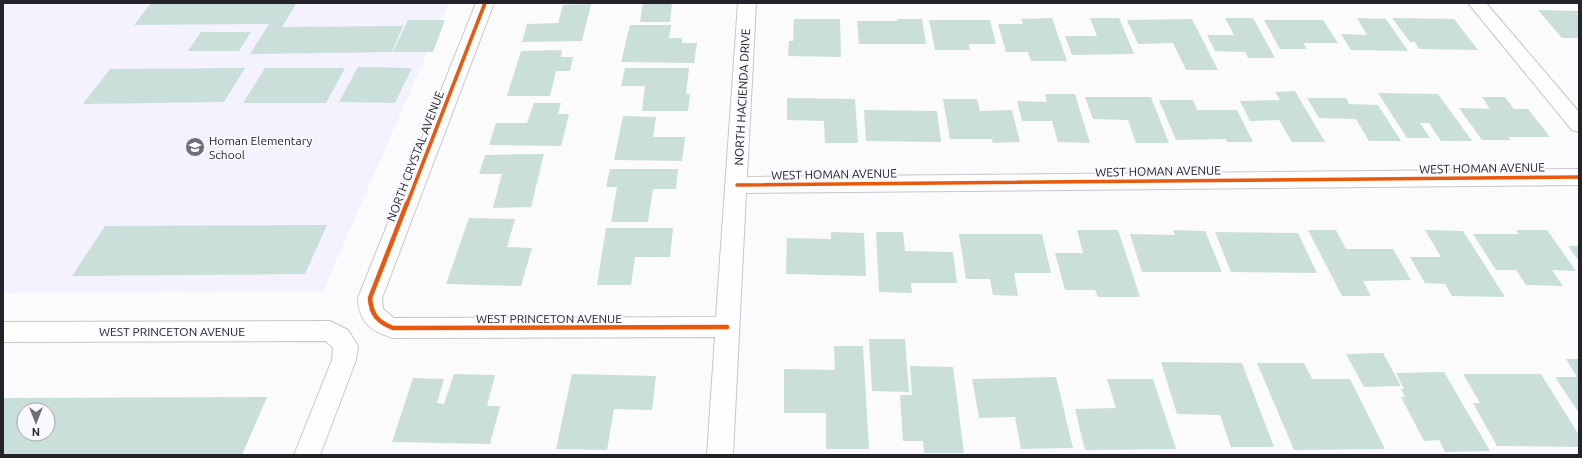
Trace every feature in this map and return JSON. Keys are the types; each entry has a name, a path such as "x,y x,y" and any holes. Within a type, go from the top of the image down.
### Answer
{"street":[{"name":"NORTH CRYSTAL AVENUE","path":"375,316 370,309 370,298 485,3"},
{"name":"NORTH HACIENDA DRIVE","path":"720,455 747,3"},
{"path":"1477,3 1579,125"},
{"name":"WEST HOMAN AVENUE","path":"737,185 1579,177"},
{"name":"WEST PRINCETON AVENUE","path":"375,316 382,323 393,328 727,327"},
{"name":"WEST PRINCETON AVENUE","path":"3,332 330,331 339,337 346,346 344,360 306,455"}],"shaded area":[{"name":"Homan Elementary School","path":"3,3 449,3 323,291 3,293"}],"building":[{"path":"151,3 307,3 296,4 282,27 403,26 392,52 250,54 269,24 134,25"},
{"path":"643,3 672,3 670,22 640,22"},
{"path":"591,4 582,41 522,42 527,24 558,23 563,5"},
{"path":"1538,10 1579,11 1579,38 1562,38"},
{"path":"1052,18 1067,61 1031,61 1028,52 1006,52 998,24 1023,24 1021,19"},
{"path":"1090,18 1119,18 1134,54 1072,55 1065,36 1097,36"},
{"path":"1225,18 1253,18 1275,58 1248,58 1245,52 1215,51 1207,35 1234,35"},
{"path":"1357,18 1386,19 1408,51 1351,50 1341,34 1367,35"},
{"path":"1392,18 1454,19 1478,50 1419,49 1415,42 1410,42"},
{"path":"794,19 840,19 841,57 788,56 789,41 793,41"},
{"path":"897,19 922,19 926,44 859,44 857,21 898,21"},
{"path":"1192,19 1218,70 1186,70 1173,43 1138,44 1127,20"},
{"path":"408,20 445,20 433,52 393,52"},
{"path":"929,20 990,20 996,44 969,44 970,50 935,50"},
{"path":"1264,20 1323,20 1338,43 1303,43 1307,49 1280,49"},
{"path":"630,25 671,25 669,38 682,38 682,43 697,43 694,63 621,62"},
{"path":"201,32 251,32 239,51 188,51"},
{"path":"562,50 561,57 573,57 570,71 556,71 550,96 507,96 521,51"},
{"path":"358,67 412,68 395,103 339,102"},
{"path":"245,68 224,102 83,104 110,69"},
{"path":"265,68 345,68 326,103 243,103"},
{"path":"625,68 689,68 686,94 690,94 688,111 642,111 645,86 621,86"},
{"path":"1295,91 1325,142 1292,142 1279,120 1250,121 1240,101 1280,100 1275,92"},
{"path":"1378,93 1438,94 1472,141 1441,141 1429,123 1420,123 1430,138 1407,138"},
{"path":"1045,94 1075,94 1090,143 1058,142 1052,121 1022,121 1017,101 1047,102"},
{"path":"1085,97 1151,97 1169,143 1136,143 1128,120 1093,119"},
{"path":"1482,97 1505,97 1514,109 1528,109 1550,137 1508,137 1511,140 1482,140 1459,108 1490,109"},
{"path":"787,98 855,99 858,143 825,143 824,121 787,120"},
{"path":"1307,98 1346,98 1349,104 1378,105 1401,141 1369,141 1356,119 1319,118"},
{"path":"943,99 977,99 980,111 1012,110 1020,142 993,143 992,139 950,139"},
{"path":"1159,100 1193,100 1197,110 1237,110 1253,142 1227,142 1226,139 1176,140"},
{"path":"534,103 561,103 558,114 569,114 561,146 489,145 496,123 527,123"},
{"path":"864,110 937,111 941,142 866,141"},
{"path":"623,116 656,117 653,137 685,137 682,161 614,160"},
{"path":"544,154 531,207 493,208 502,174 479,174 485,155"},
{"path":"610,169 678,169 676,189 653,189 648,222 611,222 617,187 606,187"},
{"path":"469,218 515,219 507,247 532,248 521,286 446,284"},
{"path":"327,225 305,274 72,276 105,226"},
{"path":"606,228 673,228 670,257 635,257 631,285 597,285"},
{"path":"1077,230 1118,230 1140,297 1098,297 1095,290 1065,290 1055,253 1083,253"},
{"path":"1173,230 1205,231 1222,272 1142,272 1130,234 1175,235"},
{"path":"1308,230 1336,230 1346,249 1393,249 1411,280 1363,281 1371,296 1342,296"},
{"path":"1425,230 1463,231 1505,297 1452,296 1445,284 1425,283 1410,257 1441,257"},
{"path":"1516,230 1547,230 1576,271 1552,270 1563,286 1526,285 1516,270 1496,270 1473,234 1519,234"},
{"path":"831,232 864,233 866,276 786,274 787,238 831,239"},
{"path":"876,232 903,232 905,251 953,252 957,283 911,283 912,293 879,292"},
{"path":"1215,232 1298,233 1317,273 1231,272"},
{"path":"959,234 1042,234 1051,273 1014,273 1018,296 993,295 990,279 966,279"},
{"path":"1568,246 1579,246 1579,261"},
{"path":"869,339 905,339 909,392 872,391"},
{"path":"834,346 863,346 869,449 826,449 826,413 784,413 784,369 835,370"},
{"path":"1383,353 1401,386 1364,387 1346,354"},
{"path":"1566,359 1579,359 1579,413 1555,377 1577,377"},
{"path":"1161,362 1242,363 1274,447 1231,447 1220,415 1177,414"},
{"path":"1257,363 1304,363 1312,379 1350,379 1385,449 1294,450"},
{"path":"910,366 953,367 964,453 924,453 923,441 903,441 900,395 912,395"},
{"path":"1444,372 1490,451 1445,452 1439,440 1424,441 1401,397 1405,397 1401,389 1404,389 1396,373"},
{"path":"454,374 495,375 487,406 500,406 490,444 392,442 413,378 444,379 437,403 444,404"},
{"path":"572,374 656,376 652,410 614,409 607,450 556,449"},
{"path":"1463,374 1541,374 1579,435 1579,447 1497,446 1473,403 1480,403"},
{"path":"1056,377 1073,448 1021,449 1015,417 979,418 972,379"},
{"path":"1107,379 1153,379 1176,449 1085,450 1075,409 1116,408"},
{"path":"267,397 242,455 3,455 3,398"}],"cycle path":[{"path":"485,3 370,298 373,314 379,321 393,328 727,327"},
{"path":"737,185 1579,177"}],"place":[{"name":"Homan Elementary School","path":"195,147"}]}
